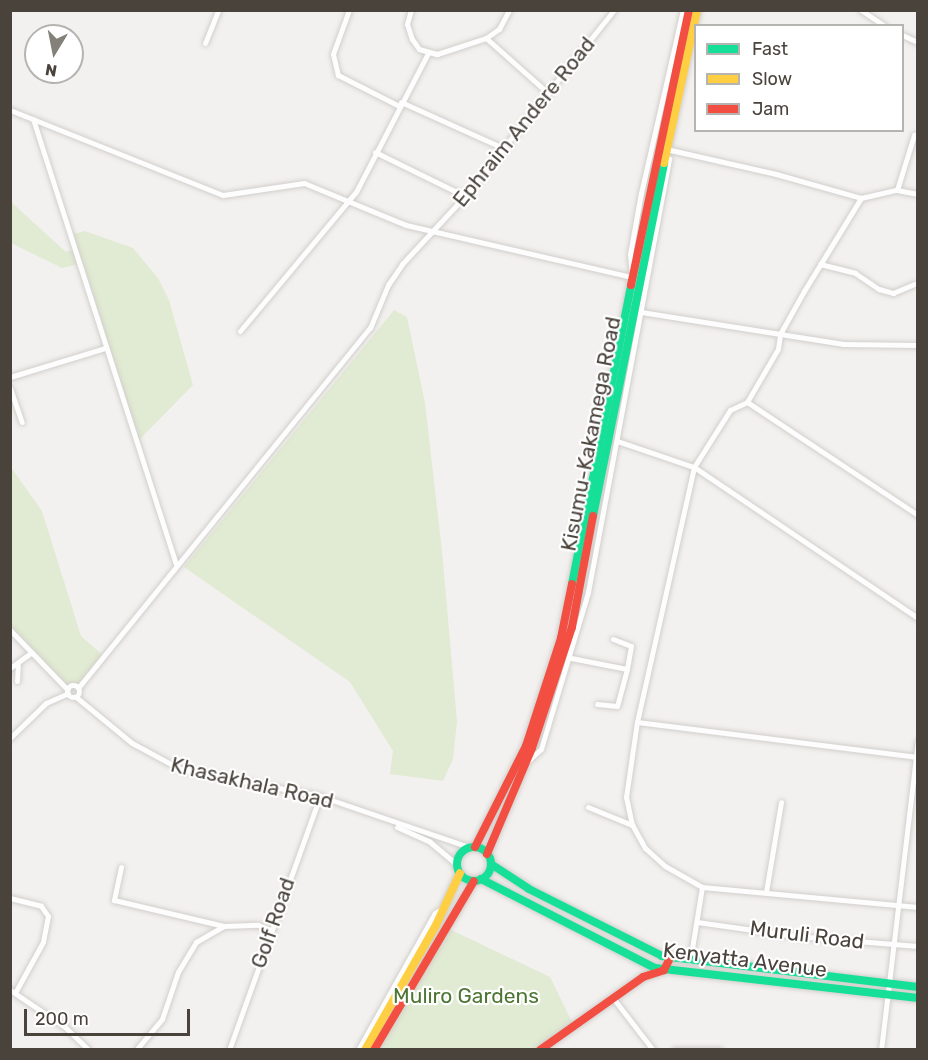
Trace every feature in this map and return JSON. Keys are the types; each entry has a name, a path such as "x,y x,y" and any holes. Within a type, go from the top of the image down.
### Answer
{"main road":[{"name":"Kisumu-Kakamega Road","path":"472,847 489,826 526,746 561,638 632,277 689,10"},
{"name":"Kisumu-Kakamega Road","path":"487,854 528,761 572,627 694,24"},
{"path":"364,1050 444,908 458,869 460,854 472,847 487,854 491,864 477,880 374,1050"},
{"name":"Kenyatta Avenue","path":"491,864 530,889 654,954 690,961 918,987"},
{"path":"458,869 477,880"},
{"name":"Kenyatta Avenue","path":"477,880 523,900 647,964 664,970 918,998"},
{"path":"523,900 530,889"},
{"path":"643,976 654,954"},
{"path":"540,1050 643,976 664,970 670,958"},
{"path":"744,979 746,968"},
{"path":"801,986 803,974"}],"street":[{"path":"205,43 218,10"},
{"path":"349,10 333,54 338,75 503,148"},
{"path":"411,10 408,24 412,39 428,53 447,51 486,38 499,28 509,10"},
{"name":"Ephraim Andere Road","path":"78,688 370,328 393,276 465,196 614,10"},
{"path":"10,110 223,195 294,182 432,231 632,277 630,254 641,194 683,10"},
{"path":"861,10 882,24"},
{"path":"904,35 918,42"},
{"path":"486,38 548,93"},
{"path":"240,331 356,192 428,53"},
{"path":"33,119 176,565"},
{"path":"897,190 914,135"},
{"path":"528,761 541,749 571,658 609,483 668,149 776,174 861,198 897,190 918,194"},
{"path":"375,152 465,196"},
{"path":"861,198 780,334 778,349 747,402 730,410 694,467 637,722 627,796 632,825 655,858 702,887 918,907"},
{"path":"820,264 855,273 879,289 893,293 914,284"},
{"path":"641,312 869,346 918,345"},
{"path":"10,377 105,348"},
{"path":"10,388 22,422"},
{"path":"747,402 918,515"},
{"path":"617,441 694,467 918,618"},
{"path":"599,495 609,483"},
{"path":"10,630 68,691"},
{"path":"597,704 617,706 627,669 631,646 613,639"},
{"path":"10,668 31,654"},
{"path":"571,658 627,669"},
{"path":"17,681 18,664"},
{"path":"10,738 46,703 68,691 73,685 78,688 76,697"},
{"name":"Khasakhala Road","path":"68,691 141,749 180,770 320,796 376,817"},
{"path":"637,722 916,757"},
{"path":"881,1050 918,741"},
{"name":"Golf Road","path":"228,1050 320,796"},
{"path":"766,892 781,802"},
{"path":"588,807 632,825"},
{"path":"376,817 472,847"},
{"path":"376,817 430,842 458,869"},
{"path":"121,867 114,900 224,927 258,925 271,930"},
{"path":"690,961 702,887"},
{"path":"10,898 41,906 48,916 43,942 13,992 65,1027 89,1050"},
{"path":"358,1050 435,913 444,908"},
{"name":"Muruli Road","path":"697,922 918,946"},
{"path":"136,1050 162,1019 184,959 196,942 224,927"},
{"path":"613,998 653,1050"},
{"path":"674,1050 720,1050"}],"green space":[{"path":"10,201 66,252 75,249 70,235 85,231 133,248 158,278 169,300 193,385 139,440 83,263 62,268 11,243"},
{"path":"394,310 407,317 425,403 442,551 457,721 453,759 443,781 390,774 393,751 350,682 184,567"},
{"path":"10,466 42,511 81,636 104,656 73,692 11,626"},
{"name":"Muliro Gardens","path":"445,927 550,977 574,1026 540,1049 374,1050"}],"traffic: fast":[{"path":"593,516 664,163"},
{"path":"572,584 631,285"},
{"path":"474,847 486,852 491,864 486,876 474,881 462,876 457,864 462,852 474,847"},
{"path":"491,864 529,889 662,956 918,987"},
{"path":"481,879 655,968 918,998"}],"traffic: slow":[{"path":"664,163 697,10"},
{"path":"365,1050 436,925 460,873"}],"traffic: jam":[{"path":"631,285 689,10"},
{"path":"487,854 532,748 572,627 593,516"},
{"path":"475,847 526,746 561,638 572,584"},
{"path":"374,1050 474,881"},
{"path":"540,1050 643,977 664,970 670,958"}]}
